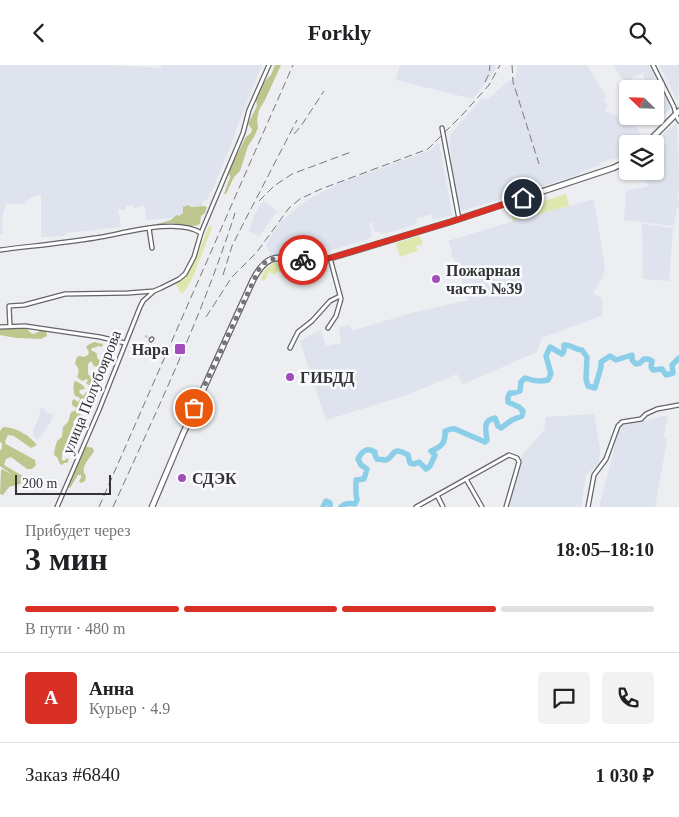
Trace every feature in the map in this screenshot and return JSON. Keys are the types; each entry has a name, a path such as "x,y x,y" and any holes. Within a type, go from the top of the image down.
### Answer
{"main road":[{"path":"655,135 677,113"},
{"path":"152,507 188,421 260,267 268,261 276,258 314,261 330,258 459,219 619,165"}],"street":[{"path":"10,326 8,306 24,305 65,294 154,291 179,279 184,274 194,257 201,233 243,133 249,110 269,65"},
{"path":"653,65 677,113 679,121"},
{"path":"442,128 459,219"},
{"path":"0,250 96,238 170,226 196,230 201,233"},
{"path":"149,229 152,248"},
{"path":"328,328 336,316 341,299 330,258"},
{"name":"улица Полубоярова","path":"57,507 143,301 154,291"},
{"path":"290,348 298,332 312,321 330,301 340,295"},
{"path":"0,327 25,326 100,337 125,343"},
{"path":"588,507 594,475 606,459 618,425 641,419 646,414 657,409 679,405"},
{"path":"416,507 509,455 517,457 519,462 506,507"},
{"path":"466,479 482,507"},
{"path":"437,495 443,507"}],"shaded area":[{"path":"0,65 110,65 161,68 161,65 262,65 211,193 207,200 203,201 202,206 187,207 189,217 146,220 145,206 134,208 133,205 126,206 126,210 118,210 121,227 65,233 65,236 41,237 41,195 31,197 24,204 6,204 2,217 3,233 0,235"},
{"path":"400,65 496,65 495,70 473,99 396,80"},
{"path":"517,65 587,65 606,96 604,102 608,104 605,111 619,117 619,125 634,125 642,135 619,135 619,157 614,160 613,158 600,163 600,165 580,172 580,174 462,211 452,170 450,135 482,98 488,99 508,81 516,77"},
{"path":"614,65 650,65 657,77 652,80 646,80 643,75 644,72 629,80 620,77"},
{"path":"659,65 679,65 678,102 662,70"},
{"path":"664,94 668,98 672,107 664,115"},
{"path":"677,124 679,186 677,201 679,201 679,208 677,208 674,226 624,220 626,191 649,185 645,180 664,180 664,146 668,142 663,135"},
{"path":"439,143 452,215 433,220 431,214 416,219 417,224 381,234 374,230 372,222 369,223 371,238 329,251 327,247 313,253 271,256 266,245 279,223 307,200 342,182 429,151"},
{"path":"594,199 605,266 603,277 593,294 602,298 603,315 542,338 537,352 463,384 457,374 407,395 326,420 300,341 321,329 326,346 341,343 339,327 350,325 352,331 411,313 468,300 454,258 452,258 448,241"},
{"path":"263,201 277,211 259,237 249,231 254,215"},
{"path":"642,224 673,228 669,281 643,279"},
{"path":"41,408 45,409 45,412 53,414 51,422 38,440 34,437 33,430"},
{"path":"594,414 600,448 599,464 586,475 581,507 509,507 522,455 544,430 546,417"},
{"path":"668,415 664,436 667,440 655,507 599,507 620,426"}],"green space":[{"path":"275,65 281,65 259,110 258,128 248,146 240,171 234,177 226,194 224,194 230,177 231,166 246,137 251,133 252,129 248,124 257,106 256,99"},
{"path":"566,194 568,206 513,221 510,212"},
{"path":"188,205 191,207 207,207 205,213 201,216 200,224 193,226 171,223 155,225 169,221 176,215 179,216 183,213 183,207"},
{"path":"210,225 212,228 193,277 184,292 181,293 176,284 187,273"},
{"path":"419,236 423,242 420,246 417,245 416,248 419,249 400,257 396,243"},
{"path":"278,261 288,262 289,264 284,266 284,268 288,269 287,275 277,271 275,275 269,272 264,281 261,280 266,268"},
{"path":"13,327 27,329 32,334 42,330 46,331 47,336 41,339 0,335 0,329"},
{"path":"94,342 103,344 102,347 99,346 91,349 103,363 97,367 91,361 88,364 88,374 95,376 98,380 94,387 91,387 86,383 87,379 82,381 77,377 79,371 75,364 77,357 88,355 89,352 86,347"},
{"path":"75,381 85,389 79,392 83,396 87,391 93,393 90,402 80,412 83,418 74,420 75,427 71,437 72,452 69,454 70,447 64,451 62,460 64,461 67,458 69,460 62,465 54,455 55,448 57,441 62,437 63,427 68,422 71,412 77,409 72,404 72,401 74,399 78,402 80,399 74,394"},
{"path":"3,427 22,433 31,438 37,445 31,448 14,436 8,435 5,441 6,444 35,460 36,465 32,469 27,469 11,457 6,459 4,465 26,478 26,480 24,481 19,478 23,481 22,483 9,487 3,495 0,494 2,469 13,475 0,466 2,443 0,442 0,431"},
{"path":"85,446 93,448 94,451 84,466 85,481 81,483 79,481 81,475 78,475 70,488 67,486"}],"waterway":[{"path":"341,507 347,504 355,504 357,500 356,480 364,479 367,469 361,465 358,459 365,451 375,452 377,459 386,460 396,451 402,452 408,455 410,463 419,462 426,469 430,466 435,455 431,451 442,444 445,439 445,431 455,429 485,442 487,440 486,424 488,421 495,418 498,426 501,428 522,416 523,411 508,402 508,397 510,393 520,391 521,382 525,378 536,381 548,380 551,374 546,356 550,347 562,354 564,345 582,350 587,357 586,379 588,386 595,388 601,362 610,356 616,360 632,355 632,360 636,364 644,359 648,359 652,361 651,367 653,370 662,369 666,375 673,373 672,365 679,358"},
{"path":"323,507 326,501 330,503 330,507"}],"tunnel":[{"path":"145,336 154,340"}],"railway":[{"path":"99,507 293,65"},
{"path":"485,82 489,74 490,65"},
{"path":"206,317 232,277 257,252 289,208 300,199 321,189 428,149 489,85 500,65"},
{"path":"512,65 513,82 539,164"},
{"path":"294,134 324,91"},
{"path":"223,275 232,246 297,120"},
{"path":"259,201 274,186 292,174 351,152"},
{"path":"113,507 194,325 235,213"}],"way so far":[{"path":"194,408 260,267 276,258 303,260"}],"place":[{"name":"Пожарная часть №39","path":"436,279"},
{"name":"Нара","path":"180,349"},
{"name":"ГИБДД","path":"290,377"},
{"name":"СДЭК","path":"182,478"}],"route":[{"path":"303,260 316,261 330,258 523,198"}]}
